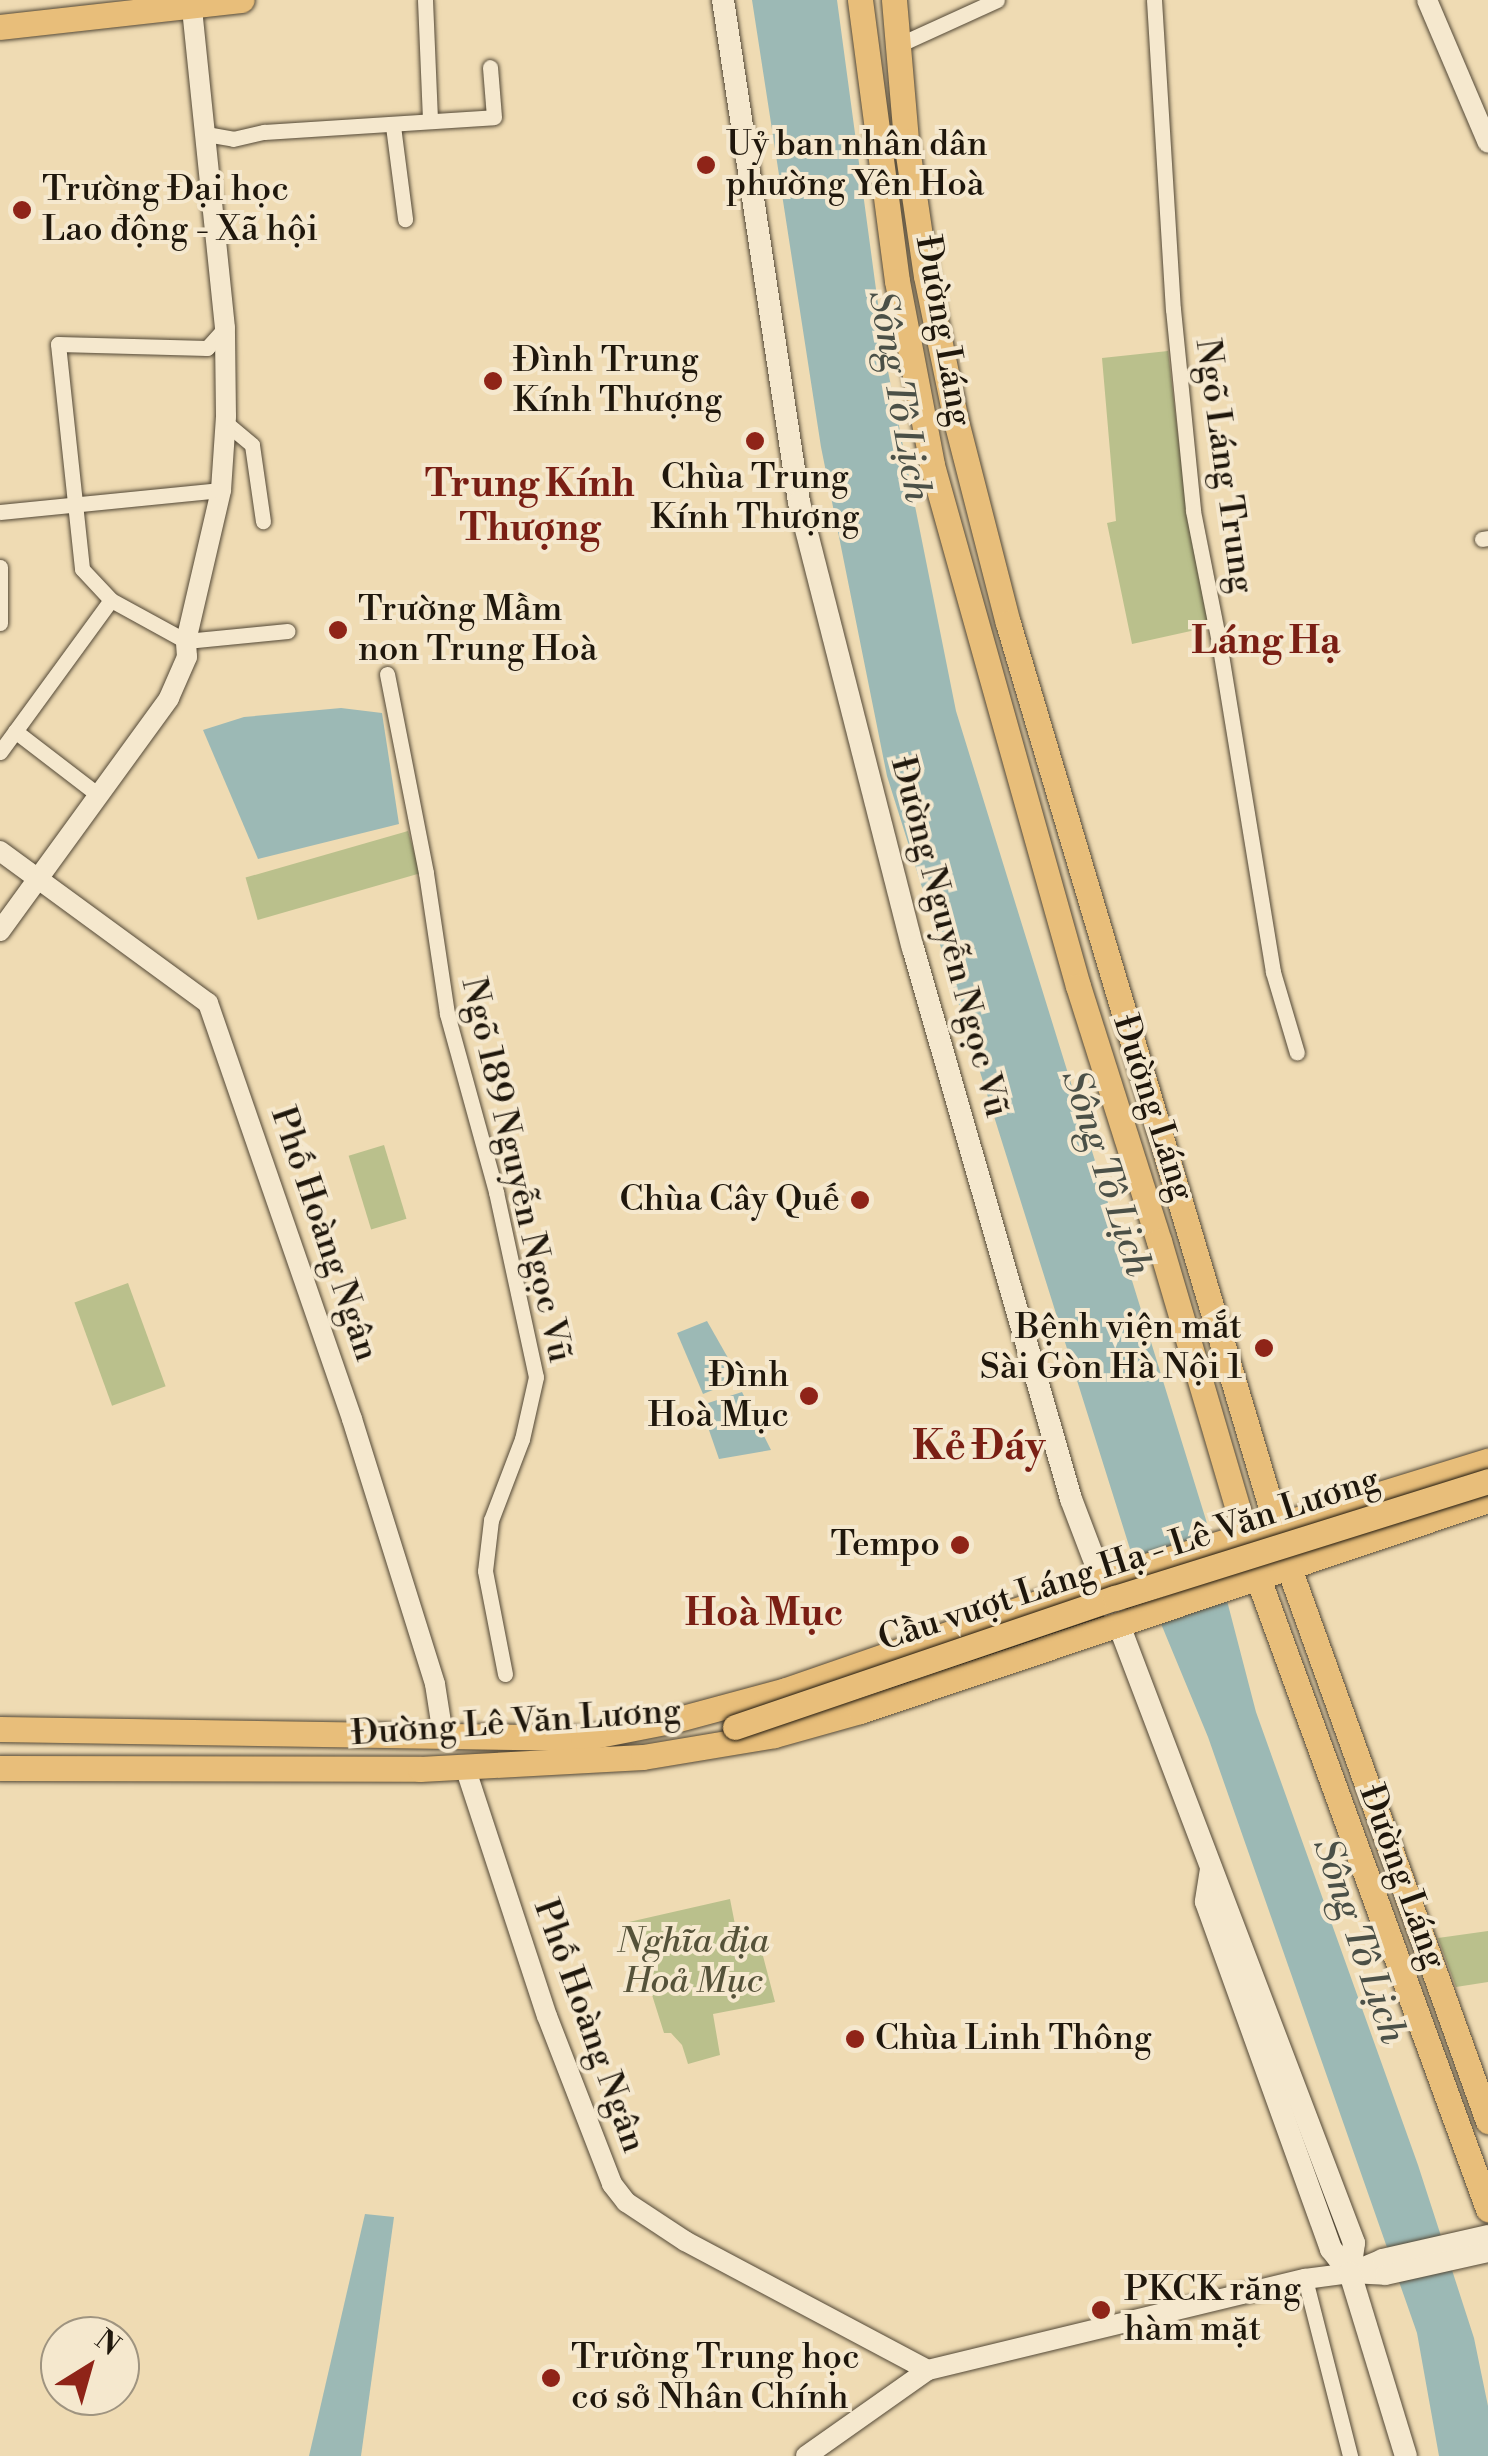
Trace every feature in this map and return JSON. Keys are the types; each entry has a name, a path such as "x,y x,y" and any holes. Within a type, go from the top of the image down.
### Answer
{"main road":[{"path":"0,27 242,0"},
{"name":"Đường Nguyễn Ngọc Vũ","path":"723,0 799,502 960,1119 1071,1499 1112,1577 1212,1865 1206,1902 1331,2249 1350,2273 1406,2456"},
{"name":"Đường Láng","path":"860,0 896,282 926,435 1030,816 1258,1578 1488,2209"},
{"name":"Đường Láng","path":"894,0 906,141 937,339 1008,623 1289,1568 1488,2121"},
{"path":"1030,816 1061,806"},
{"path":"1245,1535 1488,1461"},
{"name":"Cầu vượt Láng Hạ - Lê Văn Lương","path":"683,1750 735,1727 1115,1598 1488,1481"},
{"path":"1381,1495 1390,1531"},
{"path":"1258,1578 1488,1500"},
{"name":"Đường Lê Văn Lương","path":"0,1729 584,1738 675,1720 786,1690 1245,1535"},
{"name":"Đường Lê Văn Lương","path":"0,1768 465,1767 598,1761 683,1750 774,1735 851,1714 1258,1578"},
{"path":"1011,1612 1025,1654"},
{"name":"Cầu vượt Láng Hạ - Lê Văn Lương","path":"675,1720 735,1727"},
{"path":"1436,2068 1464,2058"}],"street":[{"path":"425,0 430,121"},
{"path":"896,46 998,0"},
{"name":"Ngõ Láng Trung","path":"1154,0 1173,310 1192,511 1219,642 1273,972 1297,1053"},
{"path":"1427,0 1488,144"},
{"path":"0,931 169,698 187,656 186,640 221,490 226,423 226,328 192,8"},
{"path":"206,134 233,139 264,132 494,116 490,67"},
{"path":"393,126 405,218"},
{"path":"226,328 207,348 58,344 82,569 111,600 186,640 288,630"},
{"path":"226,423 252,444 264,521"},
{"path":"0,512 221,490"},
{"path":"0,567 0,624"},
{"path":"0,752 111,600"},
{"name":"Ngõ 189 Nguyễn Ngọc Vũ","path":"387,674 426,873 447,1014 496,1192 536,1378 522,1440 490,1520 486,1571 505,1674"},
{"path":"15,731 97,794"},
{"name":"Phố Hoàng Ngân","path":"0,851 208,1003 352,1419 435,1684 443,1734"},
{"name":"Phố Hoàng Ngân","path":"465,1767 547,2016 612,2184 626,2202 685,2241 928,2370"},
{"path":"806,2456 928,2370 1305,2279 1384,2267 1485,2244"},
{"path":"1305,2279 1350,2456"}],"green space":[{"path":"1168,351 1186,504 1209,627 1132,644 1107,523 1116,521 1102,358"},
{"path":"408,831 420,873 258,920 246,878"},
{"path":"384,1145 407,1219 371,1229 349,1156"},
{"path":"128,1283 166,1386 112,1406 74,1302"},
{"name":"Nghĩa địa Hoả Mục","path":"730,1899 740,1950 768,1945 763,1956 775,2002 713,2014 720,2055 688,2064 682,2045 671,2033 664,2033 629,1922"},
{"path":"1488,1931 1488,1982 1456,1987 1438,1938"}],"water":[{"path":"752,0 837,0 885,356 956,711 1206,1520 1256,1712 1418,2165 1474,2338 1488,2406 1488,2456 1439,2456 1417,2333 1208,1737 1130,1549 887,776 821,447"},
{"path":"341,708 382,713 399,824 258,859 203,730 244,717"},
{"path":"707,1321 740,1379 703,1394 677,1333"},
{"path":"742,1392 771,1450 719,1459 702,1410 708,1403"},
{"path":"365,2214 394,2217 361,2456 309,2456"}],"place":[{"name":"Uỷ ban nhân dân phường Yên Hoà","path":"706,165"},
{"name":"Trường Đại học Lao động - Xã hội","path":"22,210"},
{"name":"Đình Trung Kính Thượng","path":"493,381"},
{"name":"Chùa Trung Kính Thượng","path":"755,441"},
{"name":"Trường Mầm non Trung Hoà","path":"338,630"},
{"name":"Chùa Cây Quế","path":"860,1200"},
{"name":"Bệnh viện mắt Sài Gòn Hà Nội 1","path":"1264,1348"},
{"name":"Đình Hoà Mục","path":"809,1396"},
{"name":"Tempo","path":"960,1545"},
{"name":"Chùa Linh Thông","path":"855,2039"},
{"name":"PKCK răng hàm mặt","path":"1101,2310"},
{"name":"Trường Trung học cơ sở Nhân Chính","path":"551,2378"}],"district":[{"name":"Trung Kính Thượng","path":"530,507"},
{"name":"Láng Hạ","path":"1266,642"},
{"name":"Kẻ Đáy","path":"979,1447"},
{"name":"Hoà Mục","path":"764,1614"}],"water label":[{"name":"Sông Tô Lịch","path":"899,396"},
{"name":"Sông Tô Lịch","path":"1106,1173"},
{"name":"Sông Tô Lịch","path":"1359,1941"}]}
